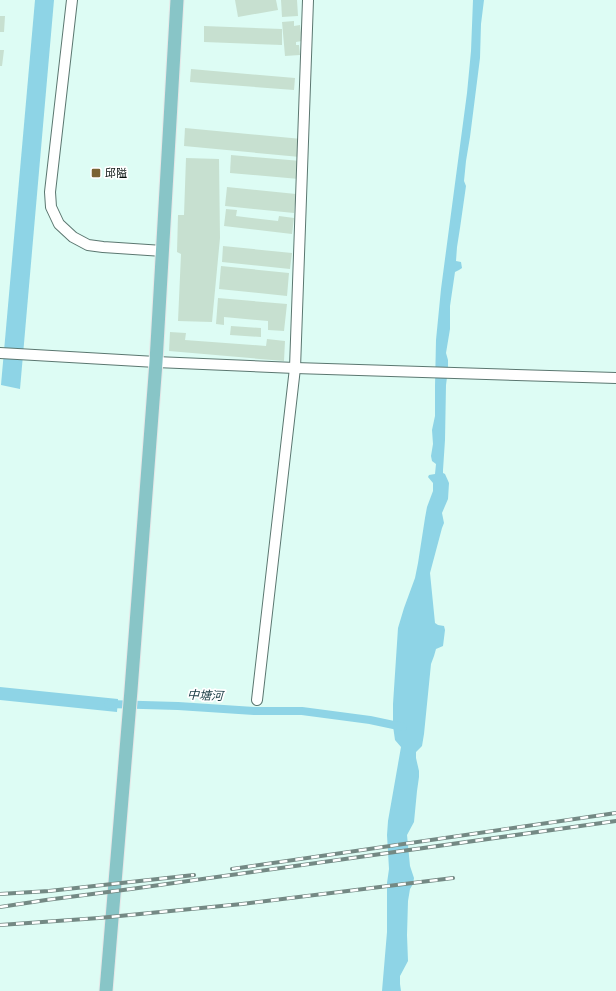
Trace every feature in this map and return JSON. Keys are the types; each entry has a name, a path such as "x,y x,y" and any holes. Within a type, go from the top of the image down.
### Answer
{"main road":[{"path":"106,991 156,362 177,0"}],"street":[{"path":"72,0 50,192 51,207 59,224 73,237 88,245 163,251"},
{"path":"258,700 295,368 308,0"},
{"path":"0,353 295,368 616,378"}],"water":[{"path":"35,0 54,0 20,389 1,385"},
{"path":"473,0 484,0 481,24 480,58 466,161 464,181 466,186 457,247 456,261 461,262 462,268 455,272 450,306 450,329 446,353 448,370 446,385 443,473 445,474 449,483 448,499 442,513 444,523 430,573 435,623 444,626 445,630 443,646 436,649 431,664 422,746 416,752 419,777 414,822 407,835 410,866 414,878 408,901 408,961 400,976 401,991 382,991 387,932 387,883 389,869 387,835 388,821 401,747 395,740 393,726 398,628 415,578 427,507 433,491 433,483 428,477 429,475 435,474 436,464 432,461 431,456 433,444 432,430 435,416 436,340 441,289 467,93 471,51"},
{"path":"0,687 118,699 117,712 0,700"}],"building":[{"path":"235,0 276,0 278,10 238,17"},
{"path":"281,0 297,0 298,16 282,17"},
{"path":"0,16 5,16 4,32 0,32"},
{"path":"294,21 294,26 300,25 302,41 296,42 296,45 299,45 300,55 285,56 282,22"},
{"path":"204,26 282,29 282,45 204,42"},
{"path":"0,50 4,50 2,66 0,66"},
{"path":"191,69 295,78 294,90 190,82"},
{"path":"185,128 302,139 300,157 184,146"},
{"path":"231,155 301,161 299,179 230,173"},
{"path":"186,158 219,159 220,238 212,322 178,321 181,254 177,252 178,215 184,215"},
{"path":"227,187 296,194 294,213 225,206"},
{"path":"226,209 237,210 236,216 278,221 279,216 294,218 292,234 224,226"},
{"path":"223,246 292,253 290,269 222,262"},
{"path":"221,266 289,273 287,296 219,289"},
{"path":"218,298 287,304 284,331 268,330 268,321 224,317 224,325 216,324"},
{"path":"231,326 261,328 261,337 230,335"},
{"path":"170,332 186,333 185,340 266,346 267,339 285,341 284,361 169,351"}],"waterway":[{"name":"中塘河","path":"108,704 178,706 254,711 302,711 370,720 403,727"}],"railway":[{"path":"232,869 616,813"},
{"path":"0,907 616,821"},
{"path":"0,894 49,891 194,875"},
{"path":"0,925 99,918 242,904 453,878"}],"place":[{"name":"邱隘","path":"96,173"}]}
